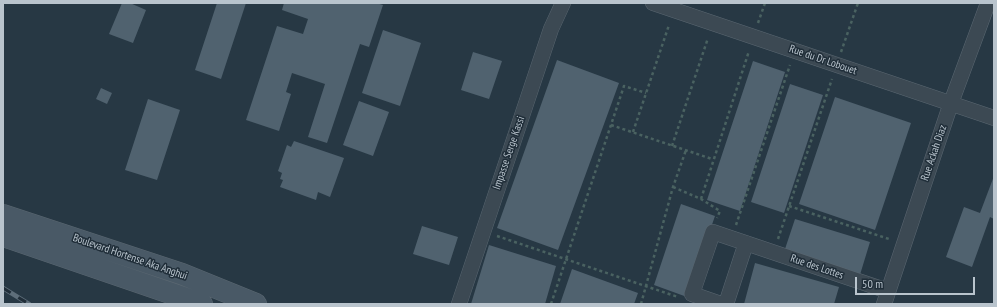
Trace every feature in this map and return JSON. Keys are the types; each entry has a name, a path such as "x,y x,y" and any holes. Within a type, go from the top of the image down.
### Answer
{"main road":[{"name":"Boulevard Hortense Aka Anghui","path":"3,215 182,274 256,304"},
{"name":"Boulevard Hortense Aka Anghui","path":"3,236 202,304"}],"street":[{"name":"Impasse Serge Kassi","path":"459,304 551,29 563,3"},
{"name":"Rue Ackah Diaz","path":"886,298 951,103 988,3"},
{"name":"Rue du Dr Lobouet","path":"664,6 994,118"},
{"name":"Rue des Lottes","path":"713,232 773,253 886,298"},
{"path":"713,232 692,294 721,304"},
{"path":"726,304 739,241"}],"path":[{"path":"701,199 712,159 765,3"},
{"path":"773,253 858,3"},
{"path":"633,132 646,93 664,6"},
{"path":"672,146 713,23"},
{"path":"739,241 795,51"},
{"path":"551,304 624,86 646,93"},
{"path":"611,125 712,159"},
{"path":"641,304 673,187 686,150"},
{"path":"673,187 701,199 720,211 713,232"},
{"path":"789,206 904,244"},
{"path":"483,231 689,302 692,294"}],"building":[{"path":"122,3 130,3 146,10 133,43 109,34"},
{"path":"217,3 246,3 221,79 195,70"},
{"path":"284,3 376,3 383,5 369,47 360,44 327,143 308,137 325,84 292,73 286,92 291,94 279,131 246,120 277,26 303,34 308,19 282,10"},
{"path":"383,30 421,43 400,106 362,93"},
{"path":"473,52 502,61 489,99 461,90"},
{"path":"557,60 619,83 558,250 497,228"},
{"path":"753,61 785,72 740,211 707,200"},
{"path":"790,84 823,95 784,213 751,202"},
{"path":"101,88 112,93 107,104 96,99"},
{"path":"835,97 911,123 875,230 799,204"},
{"path":"148,99 180,110 157,180 125,170"},
{"path":"359,101 389,112 373,156 343,145"},
{"path":"294,141 344,158 330,197 318,192 316,200 280,187 283,180 280,179 282,173 278,171 287,145 291,147"},
{"path":"994,176 994,219 990,217 972,267 946,257 964,207 980,213"},
{"path":"681,204 715,216 687,297 654,285"},
{"path":"795,219 870,242 859,278 783,255"},
{"path":"422,226 458,237 449,265 413,254"},
{"path":"489,245 556,266 545,304 471,304"},
{"path":"755,263 839,287 834,304 744,304"},
{"path":"572,269 638,293 634,304 560,304"}],"railway":[{"path":"3,288 29,304"}]}
